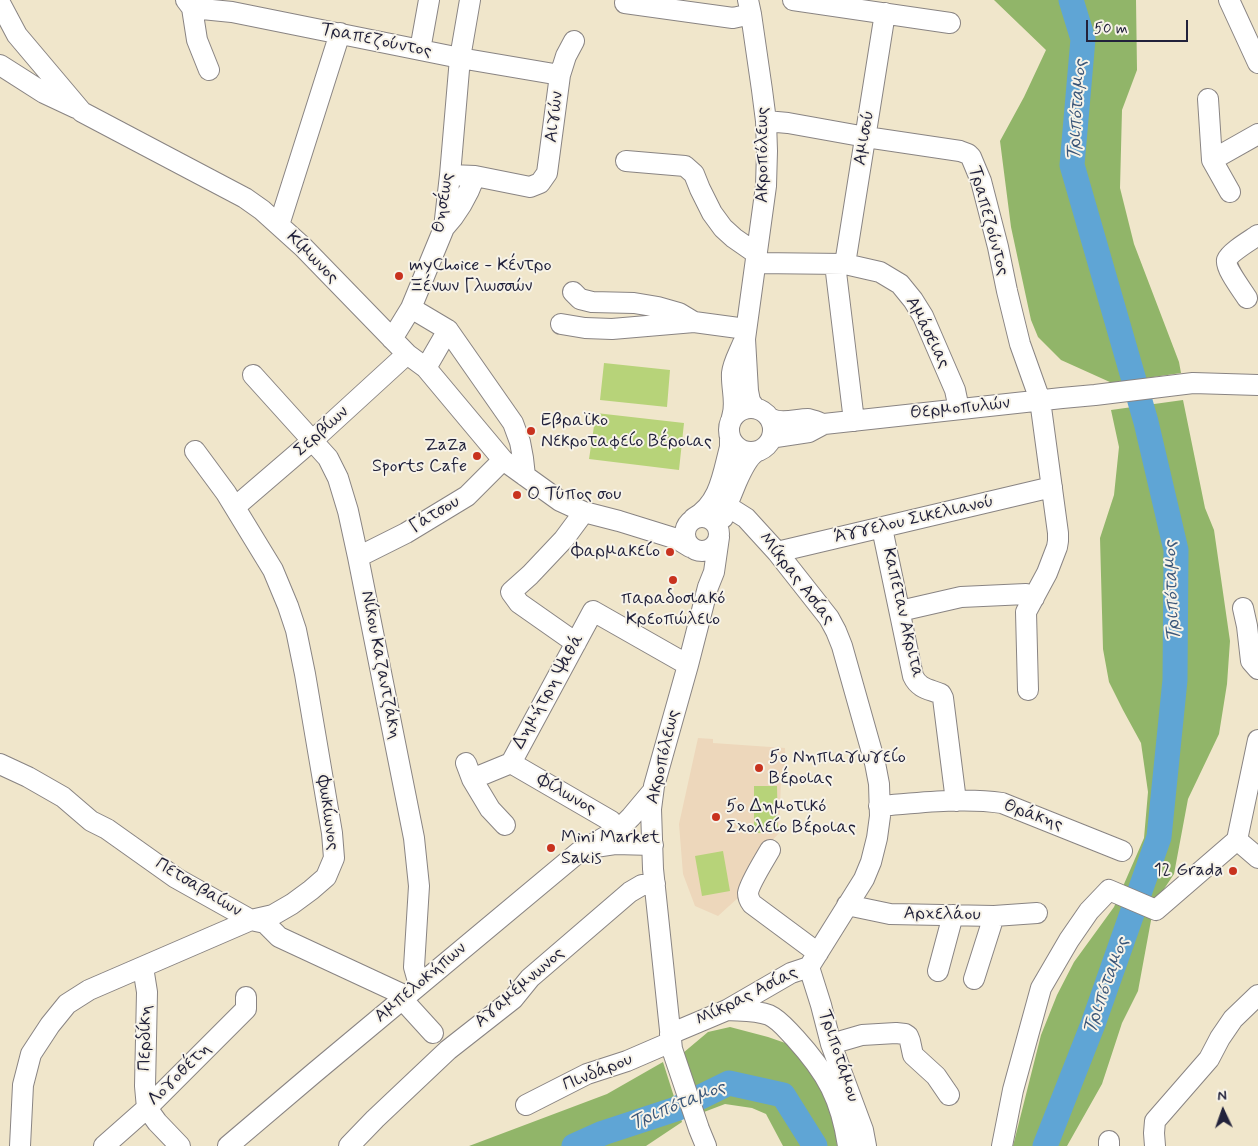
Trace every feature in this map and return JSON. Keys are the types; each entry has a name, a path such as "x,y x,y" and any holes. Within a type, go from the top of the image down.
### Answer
{"street":[{"path":"420,50 429,0"},
{"name":"Θησέως","path":"392,339 411,308 444,228 460,58 470,0"},
{"path":"792,0 950,23"},
{"path":"1229,0 1258,63"},
{"name":"Κίμωνος","path":"0,1 17,35 82,112 246,198 279,225 304,247 407,354 426,368 503,460 560,501 584,512 677,539 691,548"},
{"path":"189,4 197,40 209,70"},
{"name":"Τραπεζούντος","path":"189,4 234,6 340,33 420,50 560,75"},
{"path":"625,4 733,18 749,7"},
{"name":"Ακροπόλεως","path":"732,417 734,409 732,371 745,334 766,186 766,121 749,7"},
{"name":"Αμισού","path":"854,421 840,264 866,137 885,13"},
{"path":"279,225 340,33"},
{"name":"Αιγών","path":"475,176 530,187 540,183 548,172 560,75 574,40"},
{"path":"0,65 44,93 82,112"},
{"path":"1208,99 1212,160 1230,192"},
{"name":"Τραπεζούντος","path":"766,121 960,151 971,157 981,181 1020,344 1040,400 1058,540 1047,572 1026,612 1028,690"},
{"path":"1212,160 1258,134"},
{"path":"626,161 685,166 694,174 712,214 723,228 756,258"},
{"path":"444,228 468,194 475,176 450,175"},
{"path":"1246,298 1227,266 1228,258 1232,253 1258,235"},
{"name":"Αμάσειας","path":"756,258 840,264 880,272 900,284 923,316 955,390 959,409"},
{"path":"573,292 580,299 592,302 634,303 658,307 679,313 694,322 745,334"},
{"path":"411,308 448,330 513,423 520,442 525,476"},
{"path":"561,324 586,328 612,329 694,322"},
{"path":"426,368 448,330"},
{"name":"Ακροπόλεως","path":"745,334 750,401 763,413"},
{"name":"Σερβίων","path":"235,508 407,354"},
{"name":"Νίκου Καζαντζάκη","path":"253,375 328,458 338,478 348,511 411,816 417,857 419,886 414,967 409,993"},
{"name":"Θερμοπυλών","path":"763,446 776,436 809,432 824,424 1194,383 1258,385"},
{"path":"708,587 702,565 684,537 686,526 692,519 704,511 717,492 730,447 728,428 732,417 748,407 763,413 773,430 763,446 748,452 741,450 730,439"},
{"name":"Θερμοπυλών","path":"763,413 772,420 808,419 824,424"},
{"name":"Ακροπόλεως","path":"702,1138 671,1042 654,877 646,840 652,792 708,587 716,567 719,534 734,488 748,459 763,446"},
{"name":"Φωκίωνος","path":"20,1146 23,1085 31,1054 50,1025 67,1004 89,990 251,920 273,916 292,904 326,877 334,858 332,834 306,674 296,630 288,606 273,570 226,493 195,451"},
{"name":"Γάτσου","path":"358,557 406,533 466,496 503,460"},
{"name":"Άγγελου Σικελιανού","path":"777,552 1052,487"},
{"name":"Μίκρας Ασίας","path":"671,1042 814,960 864,879 871,862 878,832 879,806 875,763 839,638 828,618 777,552 746,518 728,506"},
{"path":"576,643 519,603 511,592 564,539 584,512"},
{"path":"691,548 698,551 709,550 714,547 719,534 715,522 710,518 699,516 692,519"},
{"name":"Κίμωνος","path":"619,521 682,524 692,519"},
{"name":"Καπεταν Ακριτα","path":"882,528 915,682 919,686 942,695 956,801"},
{"path":"900,611 961,597 1026,594 1034,598"},
{"path":"1243,608 1251,661 1258,669"},
{"name":"Δημήτρη Ψαθά","path":"505,825 490,809 469,771 511,763 593,611 688,665"},
{"path":"1002,1146 1013,1090 1041,988 1069,940 1089,911 1109,890 1156,910 1237,840 1257,745"},
{"name":"Φίλωνος","path":"511,763 611,821 619,829"},
{"name":"Πετσαβαίων","path":"0,764 63,797 91,821 107,829 176,878 251,920 265,923 279,937 409,993"},
{"name":"Αμπελοκήπων","path":"228,1146 581,851 619,829 632,817 652,792"},
{"name":"Θράκης","path":"879,806 956,801 994,802 1010,806 1122,851"},
{"path":"619,829 634,828 646,840"},
{"path":"581,851 606,845 646,840"},
{"path":"1237,840 1258,858"},
{"path":"770,850 750,887 749,900 814,960"},
{"name":"Αγαμέμνωνος","path":"349,1146 448,1050 511,1001 530,978 637,887 642,886 654,877"},
{"name":"Αρχελάου","path":"847,905 890,914 994,916 1037,913"},
{"path":"938,971 953,915"},
{"path":"974,979 994,916"},
{"name":"Τριποτάμου","path":"814,960 831,1044 863,1130 866,1146"},
{"name":"Περδίκη","path":"143,967 147,992 145,1086 147,1108"},
{"path":"409,993 433,1033"},
{"path":"1155,1146 1155,1121 1209,1059 1220,1038 1233,1020 1258,995"},
{"name":"Λογοθέτη","path":"104,1146 147,1108 246,1009 246,997"},
{"name":"Τριποτάμου","path":"727,1010 760,1013 770,1016 779,1021 803,1047 820,1068 834,1092 845,1126 848,1146"},
{"path":"831,1044 862,1035 905,1034 910,1041 912,1055 936,1076 949,1095"},
{"name":"Πινδάρου","path":"526,1105 587,1074 627,1062 671,1042"},
{"path":"147,1108 157,1122 180,1146"}],"shaded area":[{"path":"698,738 713,739 713,743 785,748 786,780 781,780 779,833 762,852 739,897 718,916 695,906 683,874 679,824"}],"green space":[{"path":"994,0 1136,0 1137,70 1122,110 1120,188 1134,244 1179,362 1181,373 1112,383 1061,360 1038,337 1031,320 1011,227 1000,141 1024,97 1046,50"},
{"path":"604,363 670,370 667,407 600,400"},
{"path":"1183,400 1205,508 1214,530 1230,641 1227,684 1219,734 1188,799 1174,874 1158,898 1152,915 1138,991 1122,1023 1102,1084 1067,1146 1013,1146 1041,1035 1057,995 1074,962 1114,907 1144,838 1148,792 1141,743 1109,682 1103,649 1100,538 1114,495 1119,447 1111,410"},
{"path":"596,413 684,423 679,470 589,459"},
{"path":"754,786 777,786 778,833 754,833"},
{"path":"723,851 730,891 702,896 695,856"},
{"path":"730,1027 791,1045 833,1099 837,1146 783,1146 766,1114 752,1108 725,1104 704,1112 683,1053 708,1032"},
{"path":"663,1062 682,1122 646,1146 469,1146 607,1094"}],"waterway":[{"name":"Τριπόταμος","path":"1045,1146 1093,1024 1159,837 1175,680 1176,550 1146,422 1072,165 1083,39 1071,0"},
{"name":"Τριπόταμος","path":"574,1146 603,1133 676,1109 729,1083 783,1095 815,1146"}],"place":[{"name":"myChoice - Κέντρο Ξένων Γλωσσών","path":"399,276"},
{"name":"Εβραϊκο Νεκροταφείο Βέροιας","path":"531,431"},
{"name":"ZaZa Sports Cafe","path":"477,456"},
{"name":"Ο Τύπος σου","path":"517,495"},
{"name":"Φαρμακείο","path":"670,552"},
{"name":"παραδοσιακό Κρεοπώλειο","path":"673,580"},
{"name":"5ο Νηπιαγωγείο Βέροιας","path":"759,768"},
{"name":"5ο Δημοτικό Σχολείο Βέροιας","path":"716,817"},
{"name":"Mini Market Sakis","path":"551,848"},
{"name":"12 Grada","path":"1233,871"}]}
